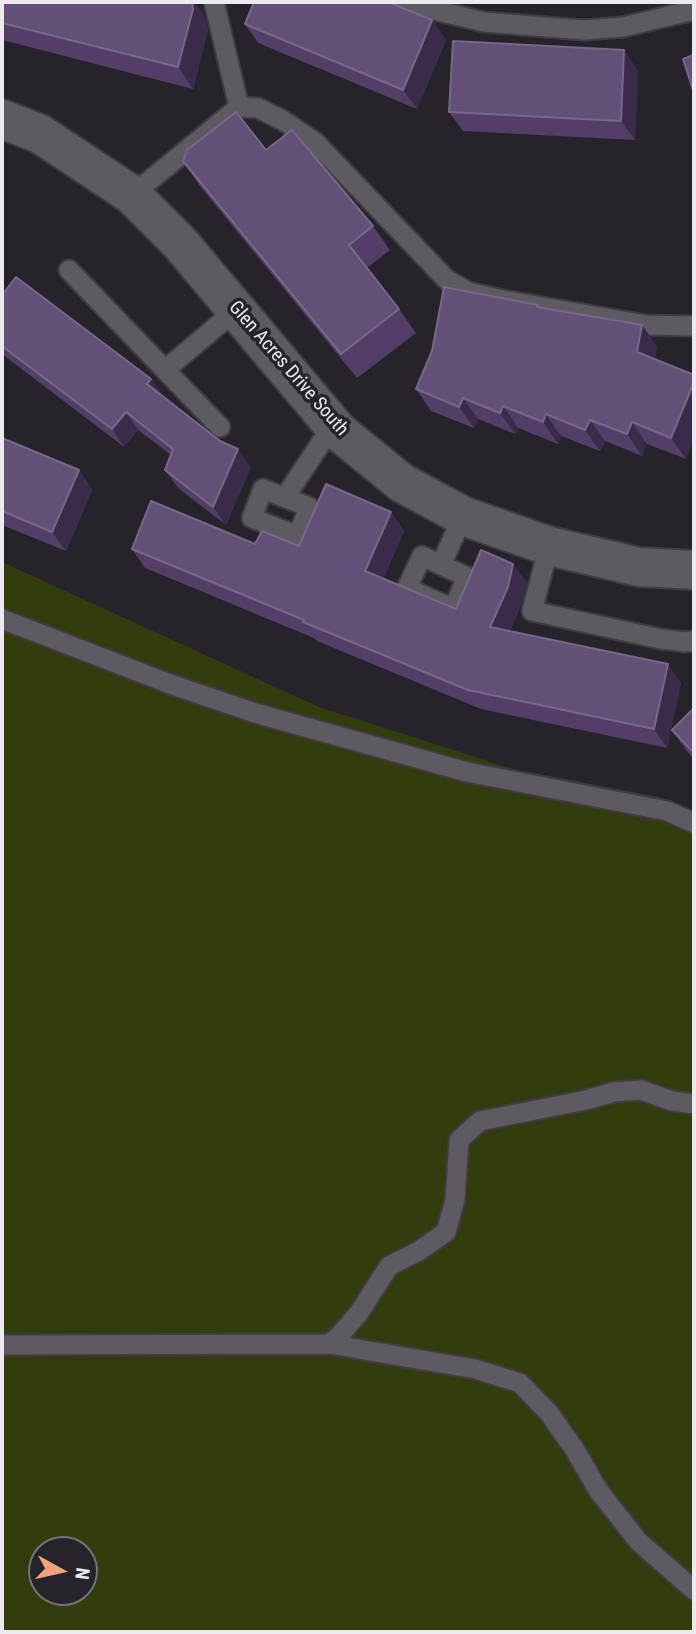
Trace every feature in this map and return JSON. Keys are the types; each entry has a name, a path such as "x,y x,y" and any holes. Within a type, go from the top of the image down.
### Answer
{"street":[{"name":"Glen Acres Drive South","path":"2,120 40,134 132,195 180,243 333,425 402,483 463,516 549,546 639,567 694,570"}],"lane":[{"path":"214,2 239,107"},
{"path":"401,2 484,22 584,30 623,27 694,10"},
{"path":"132,195 239,107 258,107 315,142 446,279 468,292 646,325 694,327"},
{"path":"69,271 220,427"},
{"path":"165,370 236,310"},
{"path":"285,497 333,425"},
{"path":"441,565 463,516"},
{"path":"549,546 532,611 661,639 694,641"},
{"path":"2,618 170,684 255,713 467,772 667,811 694,822"},
{"path":"329,1343 340,1335 359,1313 390,1266 419,1251 446,1231 455,1200 459,1140 480,1121 586,1100 614,1091 641,1090 672,1101 694,1104"},
{"path":"2,1345 329,1343 475,1369 520,1382 549,1413 598,1490 638,1541 694,1590"}],"green space":[{"path":"2,562 319,707 513,769 659,797 694,814 694,1632 2,1632"}],"building":[{"path":"2,2 192,2 193,9 178,67 2,23"},
{"path":"254,2 388,2 432,20 403,90 245,24"},
{"path":"453,41 624,50 621,121 449,112"},
{"path":"694,55 694,93 683,59"},
{"path":"236,112 266,150 292,130 373,226 349,245 399,309 341,354 183,161 187,150"},
{"path":"16,277 151,379 147,384 220,441 238,449 213,507 165,470 173,449 126,412 112,429 2,346 2,295"},
{"path":"444,287 538,305 537,307 642,325 637,352 694,375 694,382 671,438 632,422 627,434 590,420 585,430 546,414 543,422 503,406 500,413 463,398 459,407 416,389 432,351"},
{"path":"2,438 79,470 52,532 2,511"},
{"path":"326,484 391,512 365,571 456,609 481,550 513,564 508,587 490,627 668,664 654,729 468,690 132,549 151,501 255,544 262,531 299,546"},
{"path":"694,708 694,753 672,730"}]}
